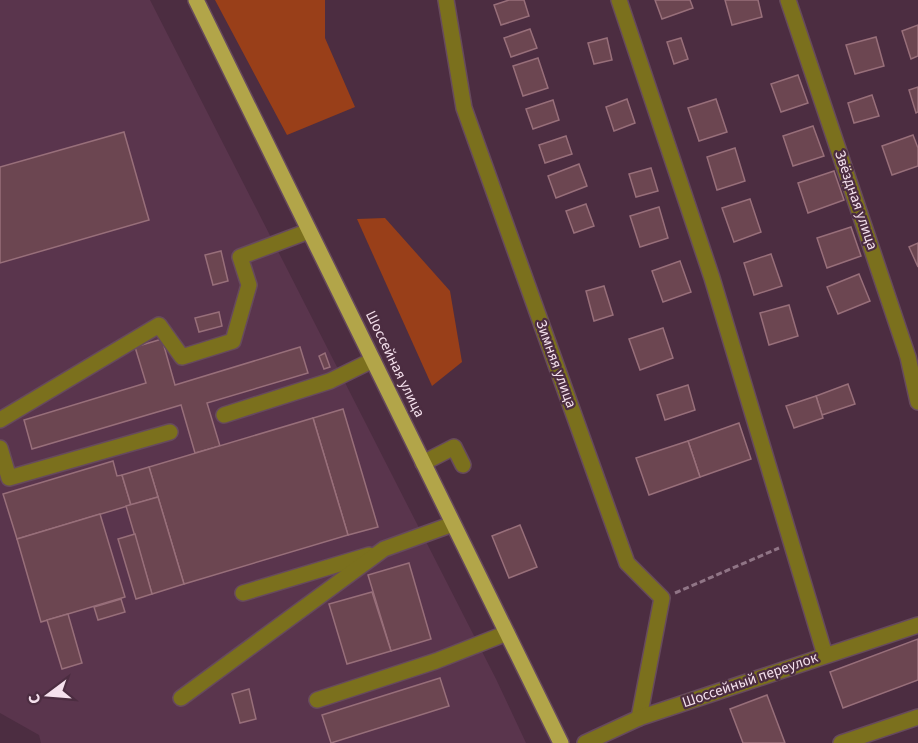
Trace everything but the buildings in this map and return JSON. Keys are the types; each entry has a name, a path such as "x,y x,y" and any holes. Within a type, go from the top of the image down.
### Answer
{"main road":[{"name":"Шоссейная улица","path":"196,0 561,743"}],"street":[{"name":"Зимняя улица","path":"446,0 464,108 627,563 662,598"},
{"path":"619,0 712,278 825,655"},
{"name":"Звёздная улица","path":"788,0 908,357 918,402"},
{"path":"0,420 159,325 182,357 233,341 249,285 240,257 309,231"},
{"path":"224,415 330,381 373,360"},
{"path":"0,448 9,477 170,432"},
{"path":"423,462 454,447 463,465"},
{"path":"243,593 380,552 453,524"},
{"path":"182,698 380,552"},
{"path":"639,718 662,598"},
{"name":"Шоссейный переулок","path":"585,743 639,718 918,625"},
{"path":"317,700 436,661 507,633"},
{"path":"841,743 918,717"}],"path":[{"path":"662,598 792,542"}],"shaded area":[{"path":"0,0 150,0 496,679 526,743 41,743 39,735 0,713"},
{"path":"215,0 325,0 325,38 355,107 287,135"},
{"path":"385,218 450,291 462,362 432,386 357,219"}]}
